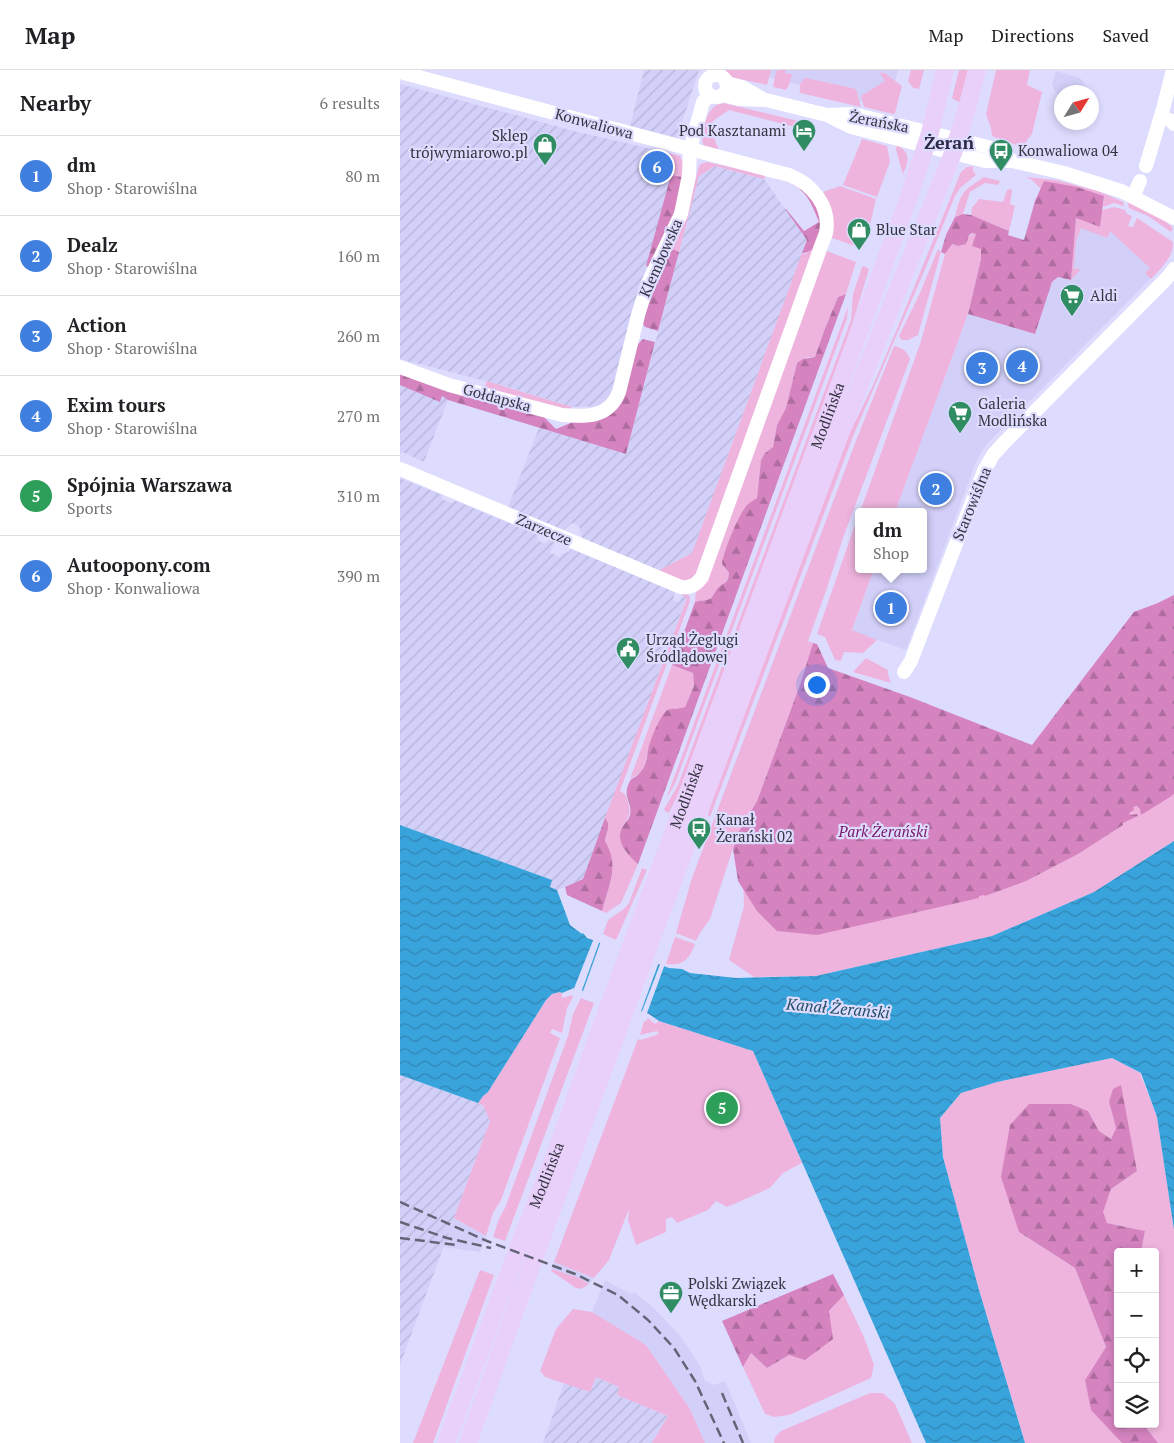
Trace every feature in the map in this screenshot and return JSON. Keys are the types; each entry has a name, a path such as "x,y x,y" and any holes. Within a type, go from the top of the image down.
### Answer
{"main road":[{"name":"Modlińska","path":"468,1443 536,1253 616,1011 905,208 928,139 945,70"},
{"name":"Modlińska","path":"639,948 955,146 977,70"},
{"name":"Modlińska","path":"446,1443 519,1246 616,1011"}],"street":[{"path":"1146,166 1173,70"},
{"name":"Konwaliowa","path":"400,72 690,150 789,174 808,185 816,194 825,211 826,232 702,577 695,585 689,587"},
{"name":"Żerańska","path":"718,84 739,99 766,100 827,115 853,114 928,139"},
{"name":"Klembowska","path":"597,414 608,409 616,401 646,290 681,214 689,175 690,150 703,102 718,84"},
{"path":"1160,117 1172,121 1174,124"},
{"path":"928,139 955,146 988,147 1012,161 1064,173 1107,186 1133,197 1173,220"},
{"path":"1133,197 1140,181"},
{"name":"Starowiślna","path":"904,672 911,661 984,471 993,455 1172,274"},
{"name":"Gołdapska","path":"400,367 449,385 562,415 580,417 597,414"},
{"name":"Zarzecze","path":"400,469 681,587 689,587"}],"shaded area":[{"path":"644,70 699,70 677,138 630,126"},
{"path":"742,70 898,70 888,109"},
{"path":"1056,71 1080,78 1085,85 1054,85 1054,89 1052,85"},
{"path":"400,84 578,132 669,153 674,162 671,175 612,393 605,406 572,407 505,386 400,359"},
{"path":"715,166 764,179 807,240 692,553 658,571 582,539 579,526 572,523 563,531 508,507 539,428 626,454 699,176"},
{"name":"Galeria Modlińska","path":"1076,217 1111,232 1123,242 1163,266 982,451 906,650 852,631 873,573 927,573 927,508 896,508 968,314 1035,334 1052,282 1058,277 1070,280"},
{"path":"400,385 440,401 442,395 448,400 424,462 402,452 400,455"},
{"path":"400,478 442,495 443,500 450,503 456,501 538,535 537,540 541,542 545,543 549,540 555,542 550,553 560,557 571,549 675,592 673,600 678,602 682,595 687,597 583,879 557,890 550,887 551,880 400,825"},
{"path":"400,1075 483,1105 490,1121 400,1365"},
{"path":"454,1218 486,1236 480,1252 443,1247"},
{"path":"554,1262 594,1278 589,1284 579,1278 552,1269"},
{"path":"605,1280 632,1294 634,1292 653,1307 682,1338 700,1366 705,1381 714,1385 725,1381 751,1443 705,1443 690,1409 646,1345 592,1312"},
{"path":"596,1376 619,1387 617,1395 668,1416 652,1443 543,1443 564,1383 590,1392"}],"green space":[{"path":"725,70 771,70 767,85 735,78"},
{"path":"778,70 786,70 785,73 792,74 786,90 773,87"},
{"path":"911,70 924,70 919,89 913,88 908,81"},
{"path":"959,70 968,70 960,103 952,98"},
{"path":"996,70 1030,70 1027,85 1042,92 1032,134 1027,140 1025,148 992,136 986,114"},
{"path":"879,72 886,74 902,86 895,113 893,114 864,107 861,96 885,81"},
{"path":"806,78 856,89 861,107 800,93 800,84"},
{"path":"723,103 815,125 814,132 729,110 713,121 710,129 719,150 707,147 703,145 703,132 706,121 713,108"},
{"path":"862,139 887,146 890,162 877,197 843,185"},
{"path":"897,145 905,151 908,158 903,174 896,150"},
{"path":"669,153 680,156 683,164 683,177 671,175 674,162"},
{"path":"707,162 765,175 764,179 715,166 699,176 679,252 671,248 685,222 699,166"},
{"path":"973,166 973,171 976,175 960,188 955,196 854,434 710,817 708,816 710,805 850,432 874,383 961,172 967,167"},
{"path":"671,175 683,177 680,199 651,268 646,266"},
{"path":"778,177 798,184 811,197 818,208 820,233 818,241 809,252 802,253 807,240 785,209 804,231 819,222 816,214 809,200 799,189 786,181 777,179"},
{"path":"984,177 1000,181 998,185 985,183 970,192 963,214 955,217 961,196"},
{"path":"1026,177 1056,180 1098,191 1123,202 1124,206 1114,203 1103,207 1104,196 1044,181 1041,189"},
{"path":"1044,181 1077,187 1104,196 1100,227 1076,218 1071,280 1058,277 1052,282 1035,334 968,314 981,259 981,249 972,246 976,234 972,233 969,235 966,244 958,246 952,244 945,254 941,252 946,235 955,217 963,214 971,215 1009,231 1008,235 1024,240 1035,201"},
{"path":"840,186 876,199 870,225 861,248 829,237 831,214 823,192"},
{"path":"1011,189 1010,204 1015,206 1009,231 971,215 972,208 979,199 1003,202 1007,190"},
{"path":"1127,199 1159,216 1173,228 1171,232 1148,216 1129,208"},
{"path":"1114,207 1125,210 1127,214 1132,216 1128,226 1133,227 1137,218 1173,242 1169,258 1151,279 1145,273 1150,268 1111,232 1107,238 1081,228 1076,241 1074,269 1081,269 1071,280 1076,217 1100,227 1102,210"},
{"path":"973,233 976,234 975,240 981,248 981,259 968,314 896,508 861,508 921,341 945,254 951,244 958,246"},
{"path":"816,247 697,576 687,583 658,571 692,553 802,253 805,254"},
{"path":"671,248 679,252 658,331 645,327 643,324 647,308"},
{"path":"938,249 941,252 918,335 908,340 902,340 899,336 920,293"},
{"path":"824,250 856,262 846,294 838,297 815,357 808,357 797,363 786,409 777,425 773,447 765,453 761,460 757,498 747,506 723,557 725,569 729,573 727,579 708,600 695,602 696,590"},
{"path":"864,266 869,269 846,345 686,777 669,813 666,812 664,809 678,785 851,320 853,294"},
{"path":"846,294 638,864 624,848 620,838 622,828 630,815 627,795 628,786 631,779 644,768 651,741 663,714 668,710 685,707 694,686 693,673 672,665 695,602 711,598 728,579 729,573 722,564 725,551 744,510 748,504 757,498 761,460 765,453 773,447 777,425 786,408 797,363 803,359 815,357 838,297"},
{"path":"848,307 847,319 675,784 666,799"},
{"path":"643,339 655,342 626,454 448,400 442,396 440,402 400,385 400,373 542,415 556,429 573,422 597,420 637,345"},
{"path":"894,346 904,350 910,359 843,538 808,641 813,643 800,685 757,801 738,833 710,919 696,941 676,933 692,878 855,443"},
{"path":"487,381 572,407 571,412 483,392"},
{"path":"855,525 855,573 873,573 852,630 877,640 863,653 844,652 841,661 835,660 825,637 817,634"},
{"path":"683,594 689,595 690,601 620,791 625,794 630,811 622,827 625,851 638,864 621,903 606,913 602,911 612,876 612,859 605,841 608,824 605,818 687,598"},
{"name":"Park Żerański","path":"1174,595 1174,841 1094,892 992,936 816,976 754,977 729,960 744,906 742,850 1026,749 1032,745 1134,612"},
{"name":"Park Żerański","path":"1174,595 1174,794 1141,815 1140,809 1137,806 1133,807 1134,810 1129,813 1131,815 1137,814 1138,816 1123,823 1123,825 1078,854 1026,881 985,896 979,896 979,898 817,935 777,931 757,911 738,881 733,849 738,833 757,801 800,685 813,643 817,644 828,668 910,697 1032,745 1134,612"},
{"path":"866,658 888,670 891,683 853,672"},
{"path":"672,665 693,673 694,686 685,707 675,708 648,749 641,772 630,779"},
{"path":"605,818 608,826 605,841 612,859 612,876 602,911 567,895 565,887 583,879"},
{"path":"642,868 647,870 616,940 603,934 608,920 629,903"},
{"path":"675,937 695,944 685,961 677,964 666,964"},
{"path":"562,993 562,998 572,995 573,997 567,1008 562,1033 552,1029 550,1033 560,1038 486,1236 454,1218 490,1121 483,1105 478,1103 488,1092 546,1000 552,994"},
{"path":"581,998 594,1003 505,1241 493,1237 568,1036 573,1014"},
{"path":"648,1018 655,1024 659,1021 753,1051 802,1163 783,1173 770,1188 727,1207 716,1201 708,1210 677,1223 672,1217 666,1219 666,1232 636,1245 628,1220 629,1209 609,1260 594,1278 554,1262 638,1039 659,1034 657,1031 640,1035 644,1021"},
{"path":"1112,1058 1140,1073 1157,1117 1174,1230 1174,1443 1158,1443 1146,1428 1159,1428 1159,1248 1142,1248 1145,1231 1107,1223 1102,1212 1111,1189 1137,1171 1109,1102 1116,1128 1111,1139 1099,1131 1088,1111 1071,1104 1019,1232 1075,1268 1106,1347 1085,1380 1091,1409 1122,1443 1025,1443 979,1290 943,1157 940,1118 961,1093 997,1082"},
{"path":"1121,1085 1137,1171 1111,1189 1103,1212 1107,1223 1145,1231 1142,1248 1114,1248 1114,1428 1146,1428 1158,1443 1122,1443 1091,1410 1085,1380 1106,1347 1075,1268 1019,1232 1001,1177 1010,1125 1029,1104 1071,1104 1088,1111 1099,1131 1111,1139 1116,1128 1109,1102 1113,1089"},
{"path":"552,1269 579,1278 589,1284 578,1289 551,1271"},
{"path":"480,1270 494,1275 433,1443 413,1443"},
{"path":"833,1274 844,1295 829,1311 833,1339 805,1360 789,1355 767,1368 751,1353 743,1367 722,1321"},
{"path":"844,1295 864,1337 874,1365 871,1378 789,1415 774,1417 765,1414 743,1367 751,1353 767,1368 789,1355"},
{"path":"573,1309 592,1312 646,1345 690,1409 705,1443 652,1443 668,1416 617,1395 619,1387 596,1377 590,1392 545,1377 540,1371 556,1329"},
{"path":"870,1393 883,1393 895,1404 912,1443 774,1443 775,1437 781,1431"}],"water":[{"name":"Kanał Żerański","path":"400,825 552,880 550,887 557,890 570,925 583,933 587,938 669,968 682,969 690,973 736,978 816,976 992,936 1094,892 1174,841 1174,1230 1157,1117 1141,1073 1112,1058 997,1082 961,1093 940,1118 943,1157 979,1290 1025,1443 926,1443 753,1051 659,1021 649,1014 574,988 562,993 552,994 546,1000 488,1092 478,1103 400,1075"}],"pier":[{"path":"594,938 600,940 581,993 573,991"},
{"path":"601,941 636,953 617,1006 582,994"},
{"path":"637,954 659,962 640,1014 618,1006"},
{"path":"661,962 665,964 646,1016 641,1014"}],"railway":[{"path":"400,1202 487,1241 575,1274 618,1295 648,1320 674,1348 695,1381 724,1443"},
{"path":"400,1222 447,1238 491,1248"},
{"path":"400,1238 456,1245"},
{"path":"722,1393 743,1443"}],"place":[{"name":"Pod Kasztanami","path":"804,152"},
{"name":"Sklep trójwymiarowo.pl","path":"545,166"},
{"name":"Autoopony.com","path":"657,167"},
{"name":"Konwaliowa 04","path":"1001,172"},
{"name":"Blue Star","path":"859,251"},
{"name":"Aldi","path":"1072,317"},
{"name":"Exim tours","path":"1022,366"},
{"name":"Action","path":"982,368"},
{"name":"Galeria Modlińska","path":"960,434"},
{"name":"Dealz","path":"936,489"},
{"name":"dm","path":"891,608"},
{"name":"Urząd Żeglugi Śródlądowej","path":"628,670"},
{"name":"Kanał Żerański 02","path":"699,850"},
{"name":"Spójnia Warszawa","path":"722,1108"},
{"name":"Polski Związek Wędkarski","path":"671,1314"}],"district":[{"name":"Żerań","path":"949,143"}]}
